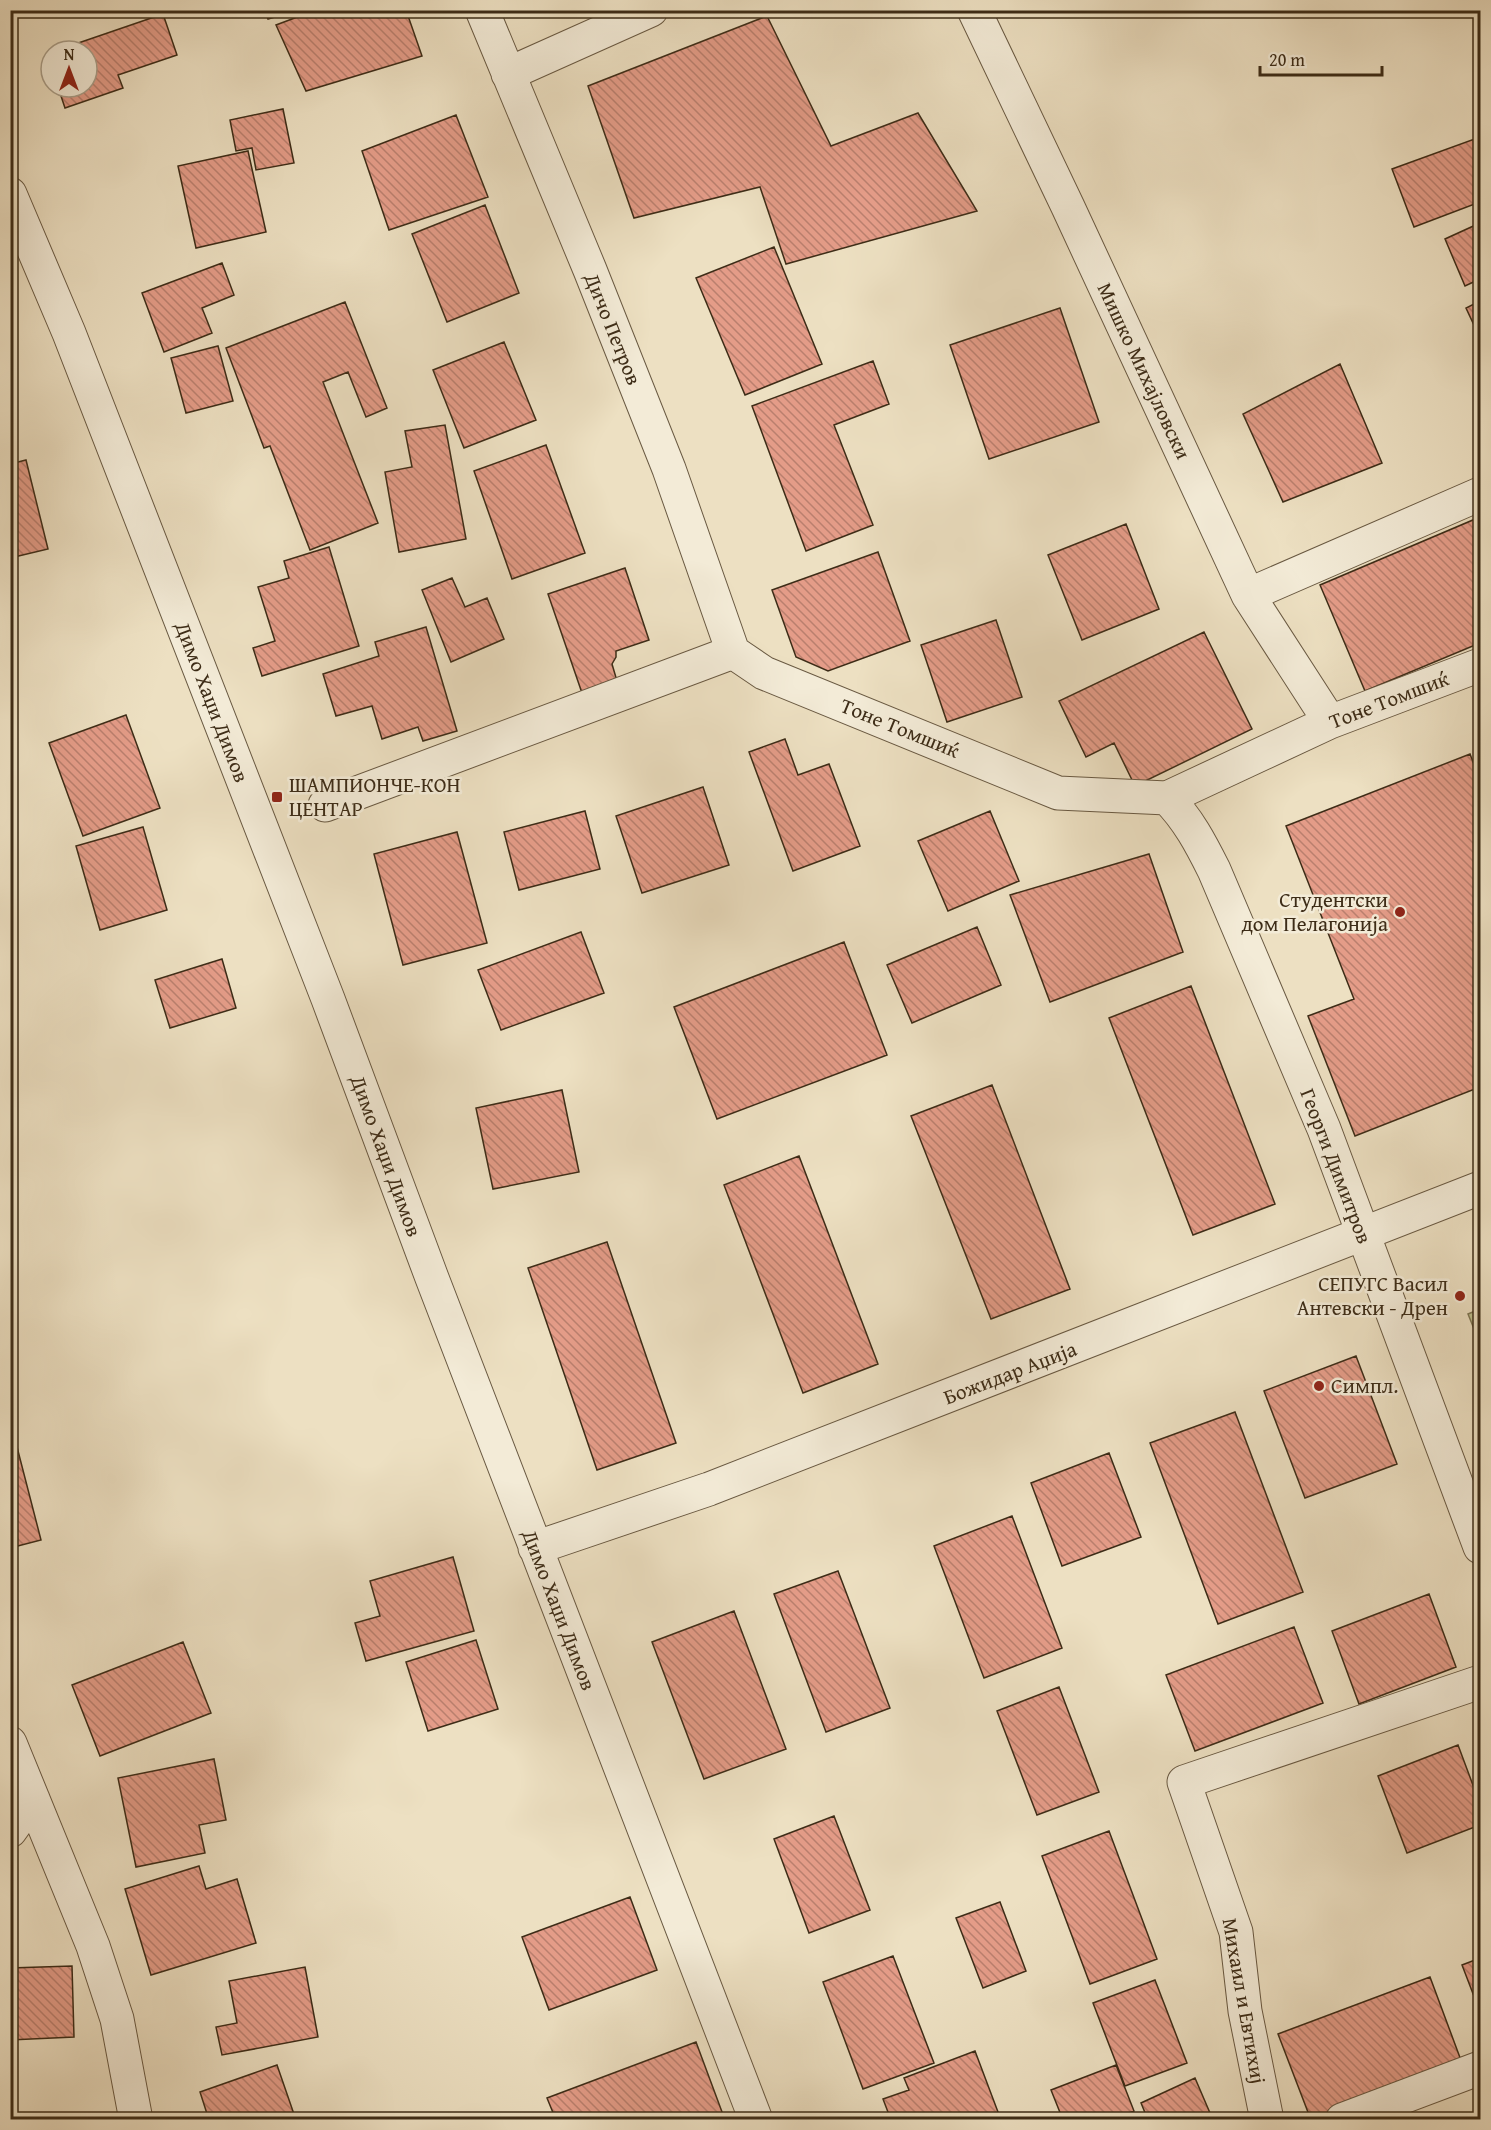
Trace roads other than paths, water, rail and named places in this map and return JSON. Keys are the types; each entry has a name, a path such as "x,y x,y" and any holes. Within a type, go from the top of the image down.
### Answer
{"street":[{"name":"Дичо Петров","path":"482,10 669,469 733,652"},
{"path":"508,74 651,10"},
{"name":"Мишко Михајловски","path":"974,10 1248,595 1330,722"},
{"name":"Димо Хаџи Димов","path":"10,194 69,333 315,966 535,1548 756,2120"},
{"path":"1248,595 1480,494"},
{"path":"325,805 733,652"},
{"name":"Тоне Томшиќ","path":"733,652 764,673 1058,793 1167,798 1330,722 1480,665"},
{"name":"Георги Димитров","path":"1167,798 1181,812 1195,833 1214,870 1323,1129 1480,1547"},
{"name":"Божидар Аџија","path":"535,1548 709,1489 1480,1188"},
{"name":"Михаил и Евтихиј","path":"1267,2120 1245,2011 1236,1932 1184,1782 1480,1682"},
{"path":"10,1743 93,1946 117,2019 136,2120"},
{"path":"10,1831 33,1799"},
{"path":"1342,2120 1480,2068"}],"place":[{"name":"ШАМПИОНЧЕ-КОН ЦЕНТАР","path":"277,797"},
{"name":"Студентски дом Пелагонија","path":"1400,912"},
{"name":"СЕПУГС Васил Антевски - Дрен","path":"1460,1296"},
{"name":"Симпл.","path":"1319,1386"}]}
